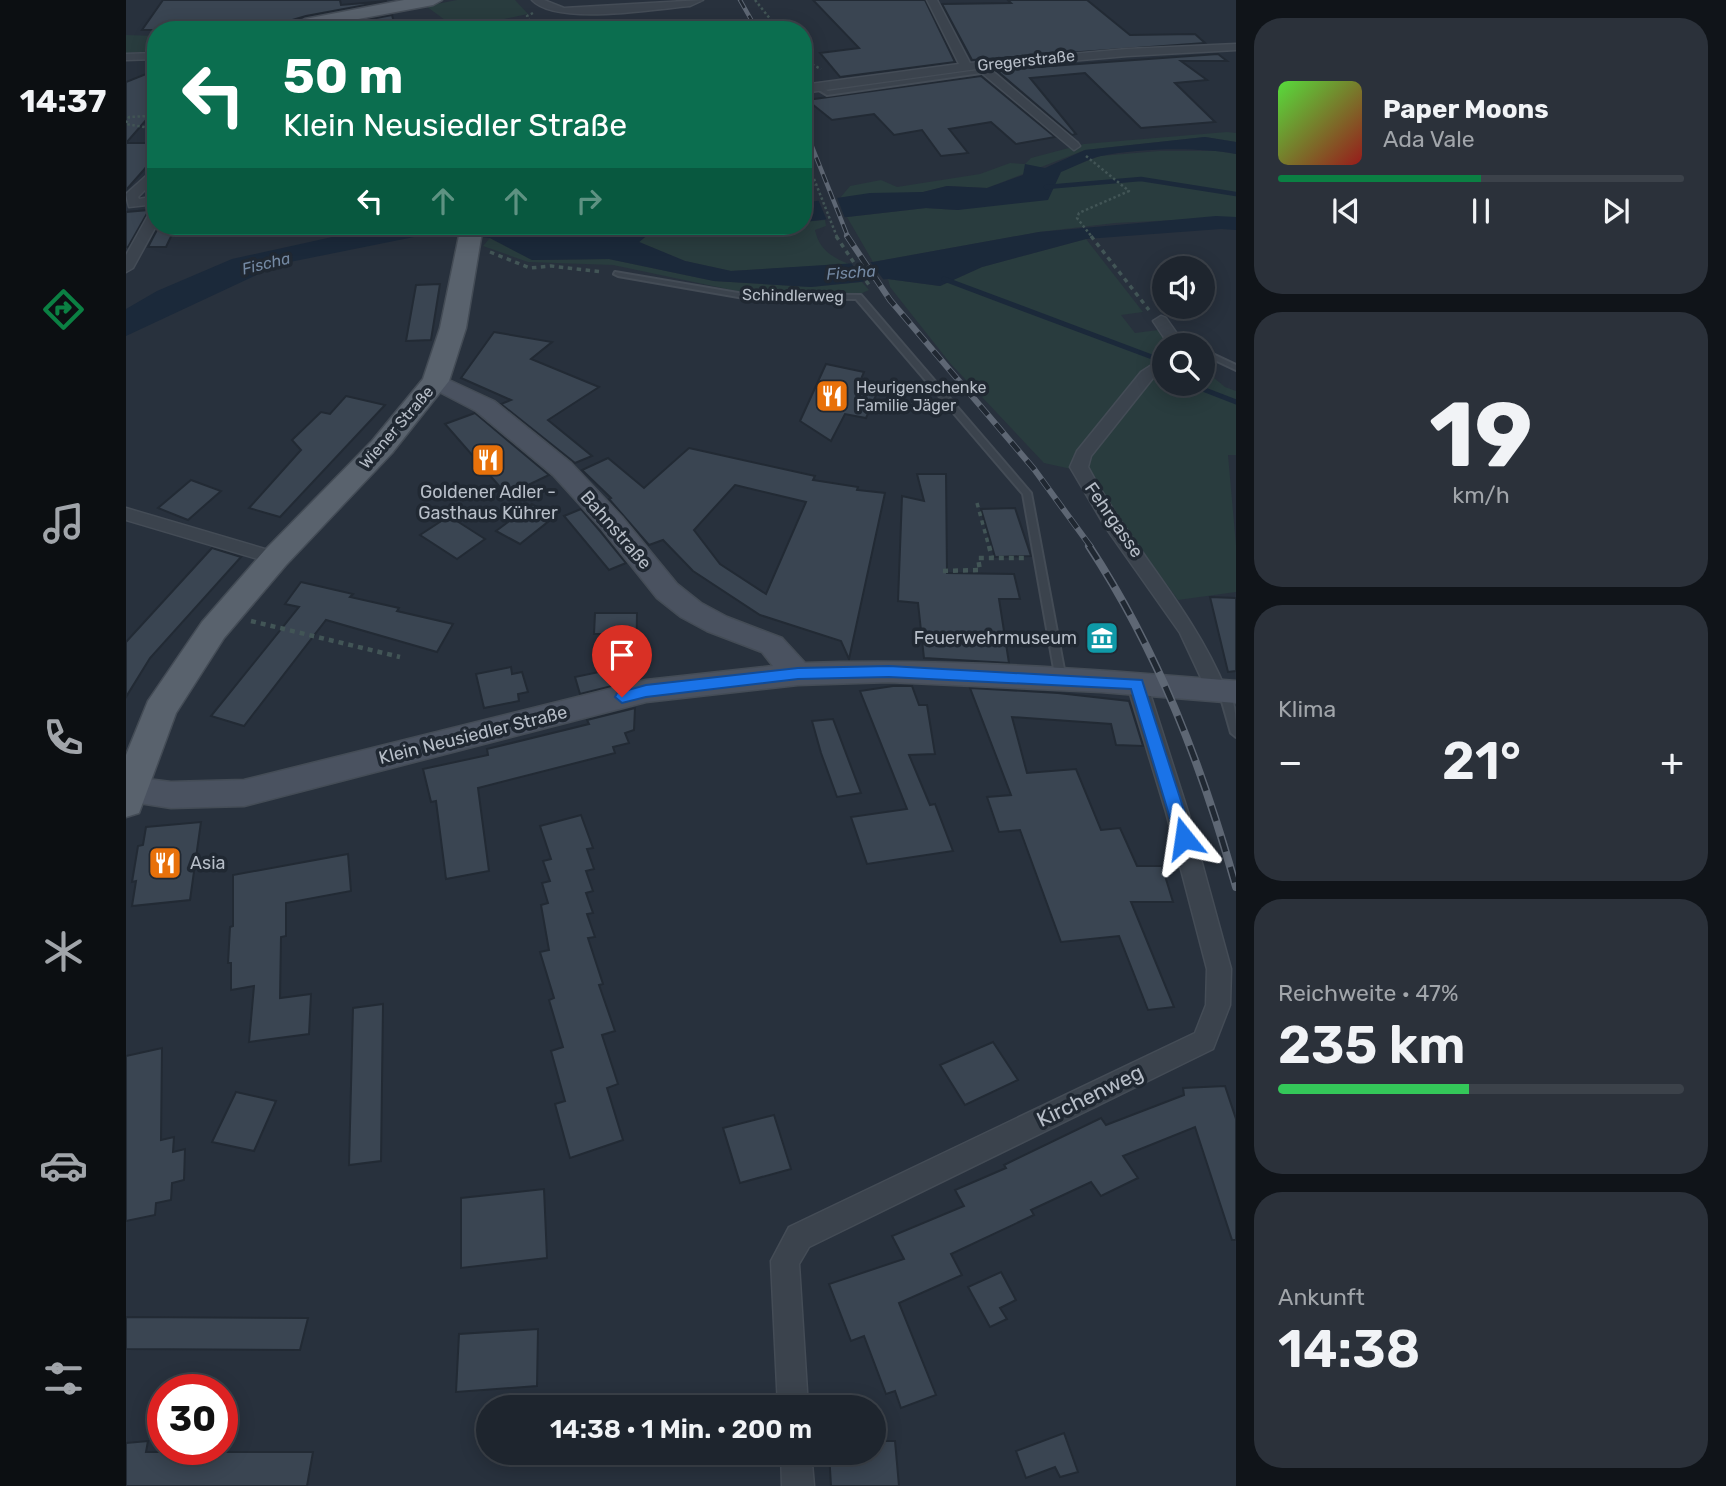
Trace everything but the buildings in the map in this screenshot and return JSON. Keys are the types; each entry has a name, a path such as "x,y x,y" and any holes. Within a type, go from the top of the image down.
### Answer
{"main road":[{"path":"300,0 305,21"},
{"path":"334,21 433,0"},
{"name":"Wiener Straße","path":"129,796 160,710 226,615 275,558 382,447 436,381 453,328 470,236"},
{"name":"Bahnstraße","path":"436,381 485,406 562,469 612,523 667,590 683,603 717,624 772,645 798,674"},
{"name":"Klein Neusiedler Straße","path":"129,796 244,793 646,691 798,674 889,671 1225,691"}],"street":[{"path":"537,0 546,7 564,11 690,3 698,0"},
{"path":"932,0 977,67 1074,146"},
{"name":"Gregerstraße","path":"812,88 1125,50 1236,47"},
{"path":"126,57 147,56"},
{"path":"130,205 131,195 147,180"},
{"path":"126,268 147,230"},
{"path":"1161,321 1169,333"},
{"name":"Fehrgasse","path":"1152,371 1083,455 1079,467 1089,489 1164,591 1225,691"},
{"path":"126,514 275,558"},
{"name":"Kirchenweg","path":"792,1395 785,1261 799,1237 1204,1041 1218,1005 1219,969 1177,812 1137,684"},
{"path":"797,1465 798,1486"}],"lane":[{"name":"Gregerstraße","path":"817,87 827,93 977,67"},
{"name":"Schindlerweg","path":"618,274 744,296 858,296 1027,493 1061,680"},
{"path":"1215,358 1236,368"},
{"path":"1225,691 1236,733"}],"path":[{"path":"755,0 772,21"},
{"path":"147,116 129,117 126,124 147,128"},
{"path":"1093,162 1129,191 1079,213 1077,218 1161,321"},
{"path":"812,178 831,224 850,258 874,291"},
{"path":"470,236 530,268 551,266 618,274"},
{"path":"977,503 992,558"},
{"path":"943,571 980,570 978,558 1026,558"},
{"path":"226,615 400,657"}],"shaded area":[{"path":"457,0 515,0 528,14 495,21 446,21 426,6"},
{"path":"126,35 147,36 147,52 126,53"},
{"path":"1236,133 1236,142 1205,137 1085,150 987,188 947,186 923,192 840,198 850,186 881,180 897,187 980,174 1010,163 1025,164 1031,158 1084,144"},
{"path":"1159,151 1217,151 1236,154 1236,217 1115,223 1039,232 873,262 847,217 926,208 958,210 1100,156"},
{"path":"825,220 826,226 815,230 819,242 831,255 849,264 731,271 685,261 639,242 648,235 812,235 812,221"},
{"path":"490,238 532,260 609,259 714,281 811,287 862,282 869,290 860,294 746,293 613,265 528,262 483,246"},
{"path":"1086,239 1143,312 1121,315 1135,333 1158,330 1161,333 1152,333 1152,396 1215,396 1215,379 1236,391 1236,455 1228,455 1236,545 1236,592 1178,600 1085,472 1044,463 950,363 890,287 888,279 940,286 982,267"}],"water":[{"path":"1205,137 1236,142 1236,154 1187,149 1116,153 1096,157 1061,172 1048,200 958,210 926,208 812,221 812,202 870,193 923,192 947,186 987,188 1023,175 1025,164 1045,168 1085,150"},
{"name":"Fischa","path":"1216,216 1236,217 1236,230 1086,239 982,267 940,286 888,279 811,287 714,281 609,259 532,260 490,238 462,235 648,235 639,242 685,261 731,271 873,262 1039,232"},
{"name":"Fischa","path":"341,235 440,235 414,237 280,264 126,336 126,309 157,291 232,259"}],"pier":[{"path":"836,195 846,221 828,223 817,197"},
{"path":"868,259 886,283 867,285 849,260"}],"waterway":[{"path":"1046,187 1141,179 1236,194"},
{"path":"944,279 1152,357"},
{"path":"1215,394 1236,402"}],"railway":[{"path":"740,0 752,21"},
{"path":"812,147 848,237"},
{"path":"847,236 890,300 1034,469 1091,547"},
{"path":"1089,546 1136,627 1176,710 1208,797 1236,887"}],"place":[{"name":"Heurigenschenke Familie Jäger","path":"832,396"},
{"name":"Goldener Adler - Gasthaus Kührer","path":"488,460"},
{"name":"Feuerwehrmuseum","path":"1102,638"},
{"name":"Asia","path":"165,863"}],"route":[{"path":"622,697 646,691 798,674 889,671 1137,684 1184,838"}]}
